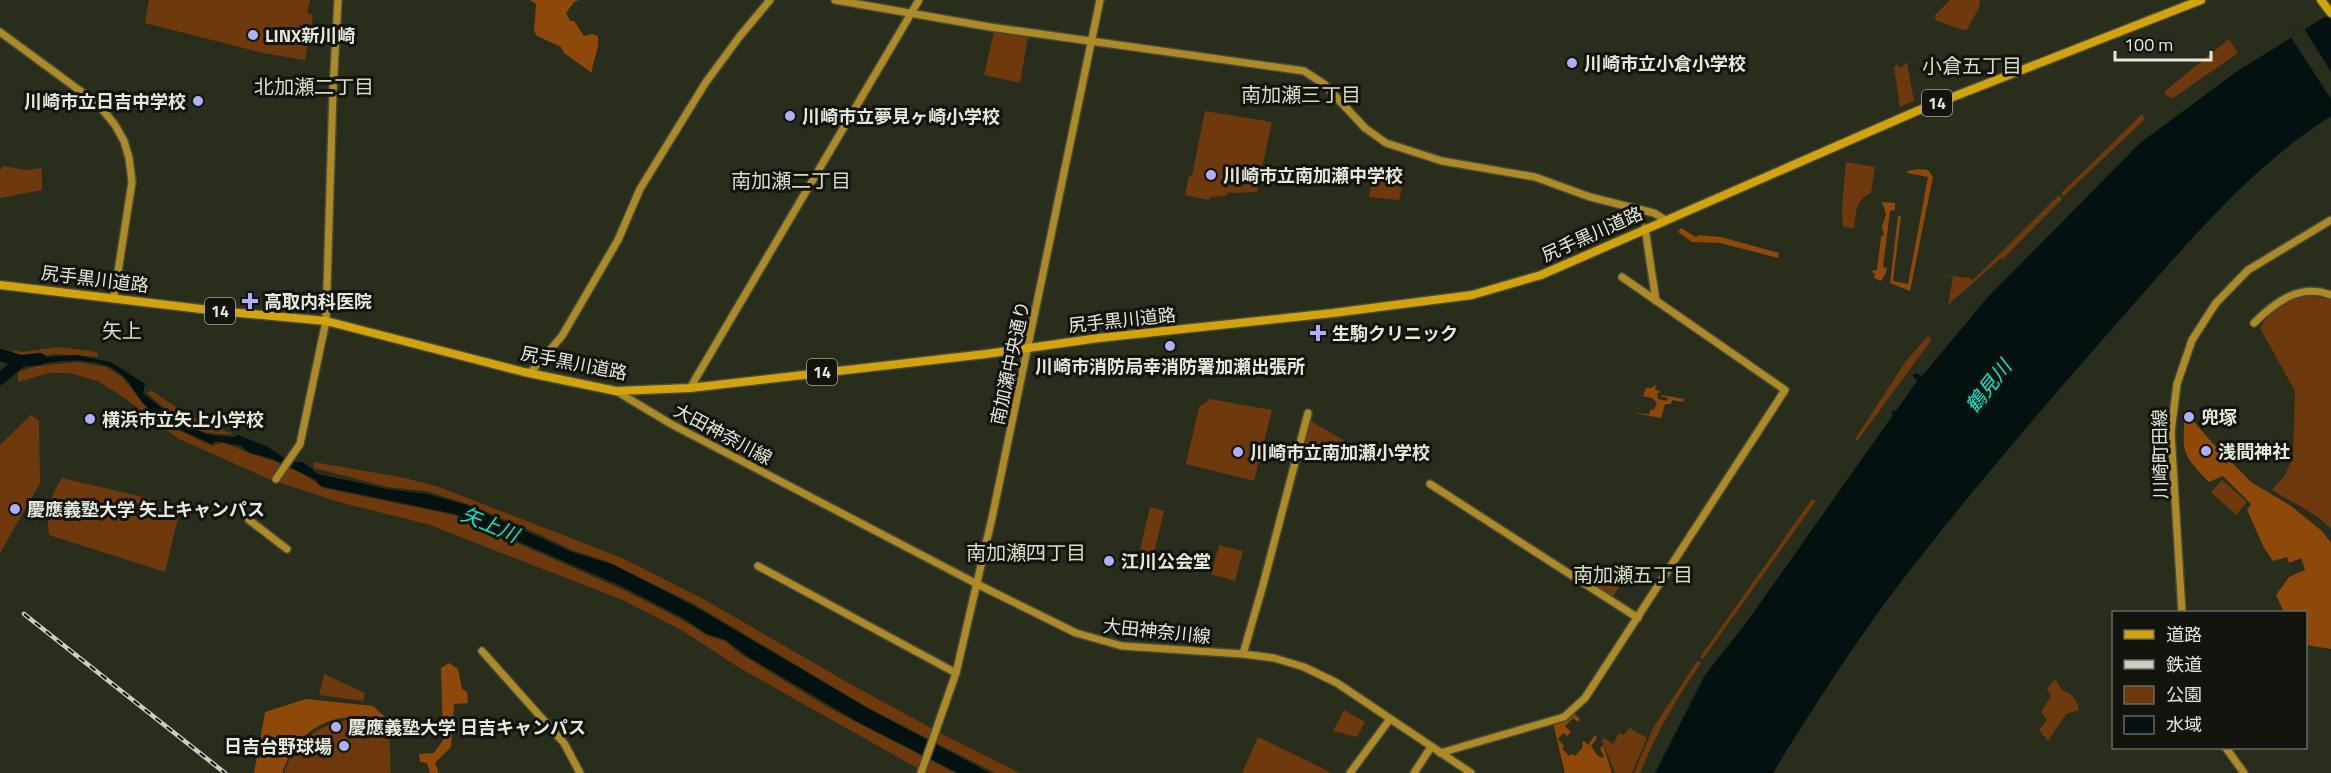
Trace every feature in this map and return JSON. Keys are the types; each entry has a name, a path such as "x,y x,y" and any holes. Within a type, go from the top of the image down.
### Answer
{"main road":[{"name":"尻手黒川道路","path":"0,285 218,311 326,321 530,373 616,391 690,388 1029,347 1333,314 1472,295 1541,275 1917,111 2201,0"},
{"path":"2322,1 2331,13"}],"street":[{"path":"276,479 298,448 307,417 326,321 333,82 338,0"},
{"path":"530,373 562,336 618,240 640,189 706,82 770,0"},
{"path":"836,0 990,27 1304,70 1324,84 1365,128 1386,143 1442,161 1535,177 1590,197 1659,215 1665,219"},
{"path":"690,388 919,0"},
{"name":"南加瀬中央通り","path":"921,773 956,673 977,584 1029,347 1100,0"},
{"path":"0,32 98,104 115,125 124,141 132,182 114,297"},
{"name":"川崎町田線","path":"2182,611 2171,432 2179,379 2192,340 2216,303 2248,270 2331,220"},
{"path":"1646,228 1656,301"},
{"path":"1440,753 1564,717 1586,698 1785,390 1724,345 1622,277"},
{"path":"2254,323 2275,305 2293,294 2312,292 2331,295"},
{"name":"大田神奈川線","path":"616,391 671,424 977,584 1076,633 1105,642 1150,649 1243,654 1274,658 1304,667 1337,683 1471,773"},
{"path":"1243,654 1308,413"},
{"path":"1430,484 1638,618"},
{"path":"249,520 287,549"},
{"path":"758,566 956,673"},
{"path":"482,651 564,743 580,773"},
{"path":"1350,773 1390,719"},
{"path":"1414,773 1431,747"},
{"path":"2227,749 2244,773"}],"green space":[{"name":"LINX新川崎","path":"149,0 310,0 307,13 313,15 305,60 263,53 145,23"},
{"path":"1950,0 1980,0 1979,8 1966,31 1935,20 1934,16"},
{"path":"994,31 1028,37 1020,83 984,75"},
{"path":"2229,39 2238,53 2173,98 2168,97 2164,92"},
{"path":"1907,63 1914,101 1900,107 1894,67 1897,64 1900,68"},
{"path":"1205,111 1272,122 1257,192 1227,193 1226,196 1210,197 1209,200 1185,195 1189,176 1192,176"},
{"path":"2142,114 2145,119 2064,196 2061,193"},
{"path":"1846,162 1875,167 1871,193 1859,203 1854,228 1843,227 1842,208"},
{"path":"3,166 26,170 42,168 42,190 0,198 0,170"},
{"path":"1377,171 1405,176 1399,200 1369,197 1371,183 1375,183"},
{"path":"2059,195 2062,199 2003,259 2001,258 1948,305 1953,277 1941,275 1971,278 1972,281"},
{"path":"2308,296 2331,299 2331,529 2310,512 2272,490 2285,475 2293,456 2295,391 2260,328 2280,306"},
{"path":"1928,336 1932,339 1858,440 1855,439 1906,361"},
{"path":"57,347 92,351 97,353 98,357 54,354 14,360 13,350 22,352"},
{"path":"78,362 106,367 122,377 147,408 178,430 212,446 222,442 300,473 323,488 454,515 628,592 706,635 725,641 739,653 829,708 955,773 926,773 738,667 683,631 623,600 427,524 339,502 271,480 177,438 98,381 69,373 50,373 18,382 18,372 37,366"},
{"path":"151,390 186,414 233,434 208,433 184,422 147,393"},
{"path":"1210,399 1272,410 1254,481 1186,464 1199,407"},
{"path":"31,415 39,421 40,483 0,553 0,445"},
{"path":"1309,420 1345,441 1343,453 1338,455 1305,447 1303,441"},
{"path":"314,462 405,478 439,487 622,558 705,600 944,735 1020,773 996,773 946,748 867,707 694,604 606,561 572,550 470,505 426,491 388,487 314,468"},
{"path":"62,478 155,500 163,514 178,518 165,572 49,535 50,505"},
{"path":"2222,480 2247,502 2236,515 2211,492"},
{"path":"1812,499 1816,501 1703,659 1700,657"},
{"path":"1150,507 1164,511 1153,557 1139,554"},
{"path":"1219,545 1243,551 1235,581 1211,574"},
{"path":"1605,568 1627,575 1612,598 1597,589"},
{"path":"1698,660 1701,663 1668,716 1640,773 1634,773 1653,728"},
{"path":"324,674 365,693 363,701 319,695"},
{"path":"2055,679 2062,690 2074,697 2079,710 2066,714 2048,741 2039,730 2047,720 2041,712 2051,696 2047,689"},
{"path":"1344,710 1365,722 1357,737 1333,731"},
{"name":"日吉台野球場","path":"373,719 389,728 391,773 284,773 297,749 315,732 338,722"},
{"path":"1630,728 1647,738 1632,773 1615,773 1602,741 1604,738 1613,744 1619,733 1623,735"},
{"path":"1258,737 1332,773 1242,773"}],"shaded area":[{"path":"530,0 579,0 574,2 566,13 584,36 592,34 598,36 592,73 564,53 561,47 537,36 534,31 536,4"},
{"path":"1917,169 1928,170 1933,177 1910,291 1890,283 1898,216 1901,216 1893,281 1908,284 1928,177 1907,173"},
{"path":"1882,202 1895,203 1895,210 1890,211 1883,267 1887,268 1881,281 1874,278 1875,274 1871,271 1877,270 1881,237 1884,235 1882,227 1886,214"},
{"path":"1681,228 1696,237 1699,235 1721,237 1779,253 1778,258 1720,243 1692,242 1678,232"},
{"path":"1656,385 1655,390 1660,391 1657,395 1658,399 1667,401 1668,398 1662,395 1684,399 1683,402 1672,400 1671,404 1665,404 1661,418 1634,413 1649,414 1651,409 1654,410 1657,403 1652,398 1643,396 1646,388"},
{"path":"2184,410 2251,482 2291,506 2322,531 2331,543 2331,649 2307,645 2307,611 2284,611 2276,595 2289,577 2305,570 2301,558 2289,563 2287,557 2273,561 2264,548 2247,510 2251,504 2223,476 2209,482 2187,456 2184,443"},
{"path":"449,663 458,669 462,689 467,692 468,703 454,704 451,747 435,763 439,773 430,773 427,763 420,762 419,754 434,753 443,740 441,668"},
{"path":"306,699 373,706 386,718 351,717 322,724 299,742 282,773 254,773 265,712"},
{"path":"1574,713 1580,719 1578,722 1573,718 1565,726 1571,732 1567,736 1563,733 1558,739 1564,746 1562,748 1569,756 1572,754 1575,756 1583,747 1582,742 1588,745 1595,735 1597,738 1591,746 1602,758 1604,756 1600,749 1603,745 1612,773 1565,773 1553,723 1566,720"}],"water":[{"name":"鶴見川","path":"2331,13 2331,116 2300,137 2271,161 2217,212 2166,267 2029,425 1943,528 1888,599 1829,685 1773,773 1655,773 1705,675 1746,623 1893,415 1891,413 1893,410 1896,411 1917,381 1913,376 1915,373 1922,376 1987,298 2140,143 2236,72"},
{"name":"矢上川","path":"76,355 111,362 145,384 143,393 156,404 183,422 207,434 235,437 238,435 266,446 290,462 303,462 318,474 387,489 427,494 467,505 572,552 614,565 694,606 867,708 990,773 958,773 856,721 747,656 726,640 707,634 685,619 621,586 455,514 320,486 316,480 273,459 250,453 241,446 215,441 212,444 177,428 160,417 142,402 126,379 116,370 104,365 78,360 25,366 23,359"}],"pier":[{"path":"2302,25 2331,72 2331,99 2289,34"}],"waterway":[{"path":"0,355 21,361"},
{"name":"矢上川","path":"0,379 21,361 40,359"}],"railway":[{"path":"24,614 225,773"}],"place":[{"name":"LINX新川崎","path":"253,35"},
{"name":"川崎市立小倉小学校","path":"1572,63"},
{"name":"川崎市立日吉中学校","path":"198,101"},
{"name":"川崎市立夢見ヶ崎小学校","path":"790,116"},
{"name":"川崎市立南加瀬中学校","path":"1211,175"},
{"name":"高取内科医院","path":"250,301"},
{"name":"生駒クリニック","path":"1318,333"},
{"name":"川崎市消防局幸消防署加瀬出張所","path":"1170,346"},
{"name":"兜塚","path":"2189,417"},
{"name":"横浜市立矢上小学校","path":"90,419"},
{"name":"浅間神社","path":"2206,451"},
{"name":"川崎市立南加瀬小学校","path":"1238,452"},
{"name":"慶應義塾大学 矢上キャンパス","path":"15,509"},
{"name":"江川公会堂","path":"1109,561"},
{"name":"慶應義塾大学 日吉キャンパス","path":"336,727"},
{"name":"日吉台野球場","path":"344,746"}],"district":[{"name":"小倉五丁目","path":"1972,65"},
{"name":"北加瀬二丁目","path":"314,86"},
{"name":"南加瀬三丁目","path":"1301,94"},
{"name":"南加瀬二丁目","path":"791,180"},
{"name":"矢上","path":"122,330"},
{"name":"南加瀬四丁目","path":"1026,552"},
{"name":"南加瀬五丁目","path":"1633,574"}]}
